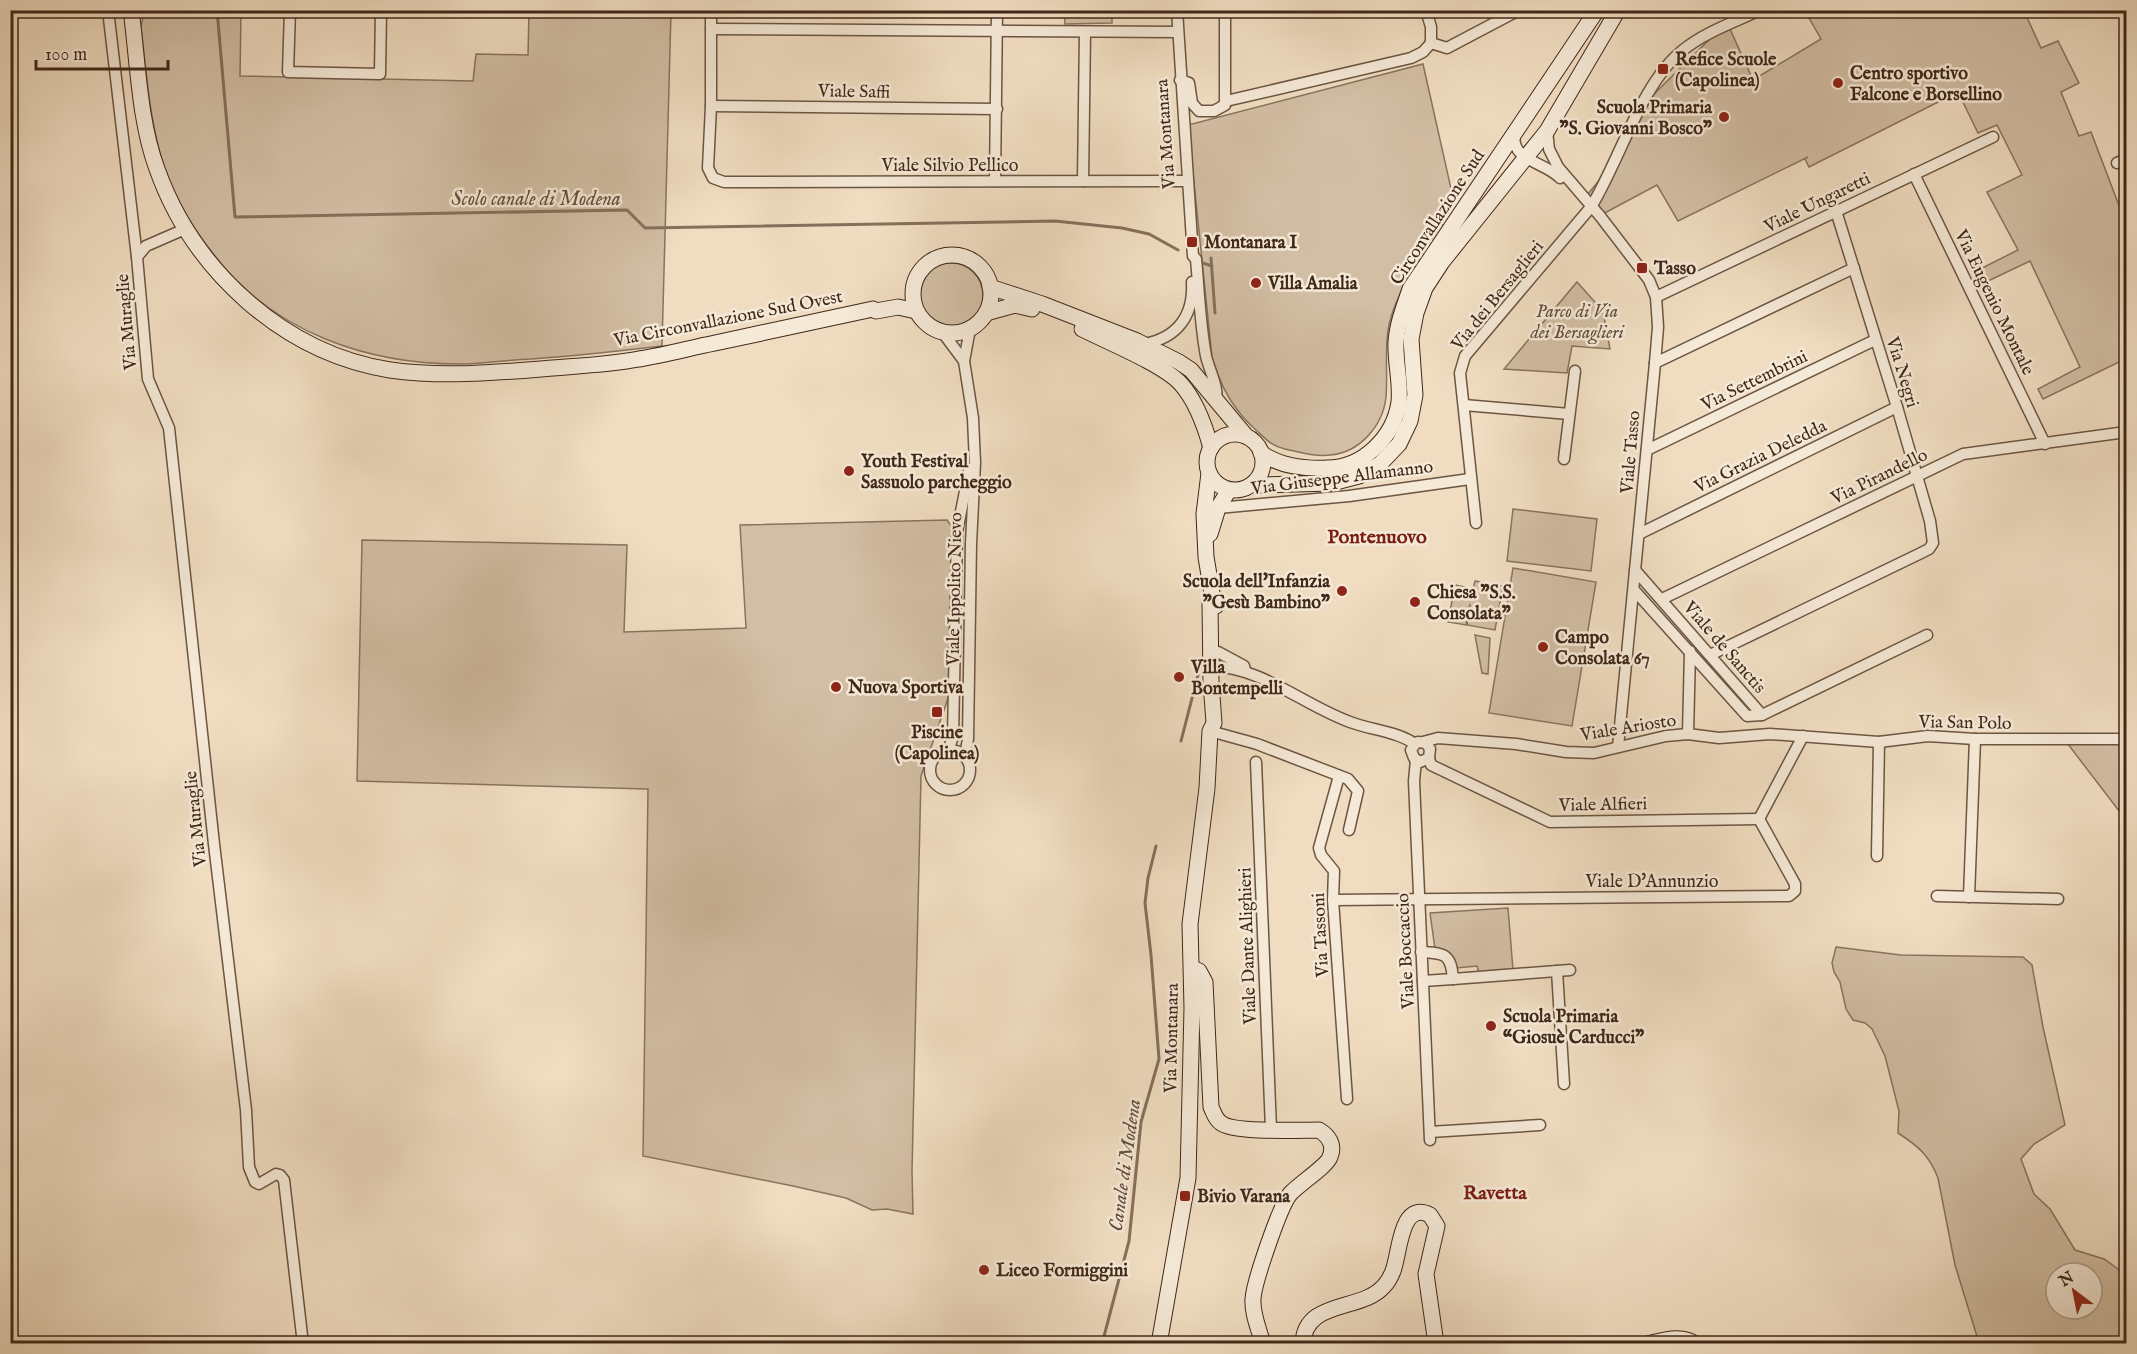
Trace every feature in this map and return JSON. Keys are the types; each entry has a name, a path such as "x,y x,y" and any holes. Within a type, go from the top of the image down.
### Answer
{"main road":[{"name":"Circonvallazione Sud","path":"990,287 1042,304 1144,344 1191,370 1262,453 1284,464 1311,469 1333,468 1355,462 1369,454 1383,440 1394,423 1399,386 1396,343 1400,316 1410,290 1597,10"},
{"name":"Circonvallazione Sud","path":"1229,490 1242,490 1253,484 1332,483 1359,476 1380,464 1399,444 1410,421 1415,395 1411,339 1416,313 1425,288 1442,262 1527,159 1547,131 1617,10"},
{"name":"Via Circonvallazione Sud Ovest","path":"134,15 149,145 167,194 185,229 197,248 222,278 259,311 291,333 333,354 389,369 431,374 499,372 638,360 873,309 876,311 898,307 916,310"},
{"name":"Via Circonvallazione Sud Ovest","path":"873,309 875,306 897,298 931,261 943,256 955,255 978,265 986,275 990,287"},
{"path":"915,281 913,301 923,321 943,333 952,334 970,329 979,322 986,313 990,300 990,287"},
{"path":"986,313 1015,305 1053,314 1166,371 1181,383 1192,400 1206,430 1211,448"},
{"path":"1229,490 1213,481 1209,473 1207,456 1211,448 1226,435 1246,436"},
{"path":"1253,484 1262,470 1262,453"},
{"name":"Via Montanara","path":"1159,1344 1188,1178 1192,968 1190,917 1207,788 1210,731 1219,724 1210,602 1213,599 1204,514 1209,473"},
{"name":"Via Montanara","path":"1206,546 1218,508 1229,490"},
{"path":"1192,968 1199,971 1204,982 1210,1094 1215,1116 1220,1123 1235,1129 1319,1130 1331,1141 1330,1159 1301,1182 1287,1197 1278,1217 1256,1283 1253,1300 1263,1344"},
{"path":"1303,1344 1305,1330 1311,1321 1331,1309 1363,1300 1382,1288 1393,1272 1407,1220 1414,1214 1422,1212 1430,1215 1437,1226 1426,1274 1436,1344"},
{"path":"1647,1344 1677,1339 1690,1340 1695,1344"}],"street":[{"name":"Via Muraglie","path":"108,10 137,257 148,379 169,428 214,844 246,1110 249,1167 255,1182 259,1184 276,1174 284,1180 303,1344"},
{"path":"290,10 288,72 380,74 381,10"},
{"path":"711,10 711,106"},
{"path":"995,182 997,10"},
{"name":"Via Montanara","path":"1144,344 1168,336 1186,319 1191,302 1191,259 1193,256 1177,10"},
{"path":"1180,80 1189,83 1192,103 1199,111 1218,110 1225,105 1225,10"},
{"path":"1226,101 1411,58 1423,52 1431,44 1431,27 1426,10"},
{"path":"1431,44 1448,48 1520,10"},
{"name":"Via dei Bersaglieri","path":"1476,523 1460,373 1466,356 1591,207 1663,69 1694,42 1760,10"},
{"path":"711,29 1177,32"},
{"path":"1083,181 1085,32"},
{"name":"Viale Saffi","path":"711,106 997,109"},
{"name":"Viale Silvio Pellico","path":"711,106 708,168 713,178 724,182 1188,181"},
{"name":"Viale Tasso","path":"1547,131 1549,149 1558,167 1642,268 1656,297 1658,327 1655,363 1618,747"},
{"path":"1515,133 1517,151 1527,159"},
{"name":"Viale Ungaretti","path":"1656,297 1993,137"},
{"name":"Viale Tasso","path":"1527,159 1554,171 1570,188 1574,188"},
{"name":"Via Eugenio Montale","path":"1914,174 2045,444"},
{"name":"Via Negri","path":"1710,655 1929,549 1933,543 1933,531 1897,406 1836,211"},
{"name":"Via Muraglie","path":"137,257 146,246 185,229"},
{"name":"Via Montanara","path":"1193,256 1196,259 1206,355 1210,375 1218,393 1216,401"},
{"path":"1655,363 1854,267"},
{"name":"Viale Ippolito Nievo","path":"965,756 968,739 971,544 975,463 973,460 974,418 964,361 970,329"},
{"name":"Viale Ippolito Nievo","path":"943,333 964,361"},
{"name":"Via Settembrini","path":"1647,450 1875,340"},
{"path":"1564,459 1575,371"},
{"path":"1464,405 1569,414"},
{"name":"Via Grazia Deledda","path":"1639,534 1897,406"},
{"name":"Via Pirandello","path":"1662,599 1963,454 2127,432"},
{"name":"Viale Ippolito Nievo","path":"948,750 953,737 957,532 970,462 973,460"},
{"name":"Via Giuseppe Allamanno","path":"1218,508 1349,496 1470,478"},
{"name":"Viale de Sanctis","path":"1635,570 1762,715"},
{"name":"Viale de Sanctis","path":"1634,590 1747,716 1762,715"},
{"path":"1762,715 1927,635"},
{"path":"1688,734 1690,651"},
{"path":"1215,662 1245,671 1350,722 1419,743 1430,749 1429,758 1425,761 1416,760 1411,753 1419,743"},
{"path":"1210,731 1257,744 1348,778 1358,791 1349,830"},
{"name":"Viale Ariosto","path":"1419,743 1438,738 1594,753 1688,734 1719,738 1770,734 1803,736"},
{"path":"1759,819 1803,736"},
{"name":"Via San Polo","path":"1803,736 1879,742 1921,736 1975,739 2127,739"},
{"path":"1969,897 1975,739"},
{"path":"1877,856 1879,742"},
{"path":"948,750 957,751 965,756 970,766 968,780 959,788 945,789 933,780 930,768 934,758 948,750"},
{"name":"Viale Alfieri","path":"1429,758 1431,765 1550,822 1759,819"},
{"name":"Viale Boccaccio","path":"1416,760 1414,781 1418,899 1430,1136 1540,1125"},
{"name":"Viale Dante Alighieri","path":"1256,762 1271,1129"},
{"name":"Via Tassoni","path":"1339,776 1319,848 1321,855 1334,871 1333,900 1347,1100"},
{"name":"Viale D'Annunzio","path":"1333,900 1789,896 1795,891 1795,884 1759,819"},
{"path":"1937,896 2058,900"},
{"path":"1422,952 1445,956 1451,963 1453,979"},
{"path":"1423,981 1570,970"},
{"path":"1557,971 1564,1084"}],"green space":[{"path":"144,11 241,11 240,76 473,81 476,54 528,55 529,11 671,11 662,346 481,363 428,363 359,351 326,339 265,306 239,283 215,256 190,220 169,181 156,138 150,106 141,27"},
{"path":"1064,11 1112,11 1112,23 1065,24"},
{"path":"1805,11 2024,11 2041,48 2058,41 2079,83 2061,92 2079,136 2091,132 2126,224 2126,367 2123,360 2043,399 2038,389 2080,367 2030,261 1986,282 1980,269 2018,250 1987,192 2022,175 1997,125 1978,133 1958,92 1809,167 1805,159 1808,157 1678,221 1657,185 1599,216 1583,200 1606,172 1635,121 1654,94 1712,37 1730,29 1753,80 1821,39"},
{"path":"1423,64 1452,193 1438,209 1436,217 1444,226 1412,273 1393,311 1386,352 1384,408 1375,428 1368,436 1351,449 1341,453 1319,455 1280,448 1266,439 1234,406 1223,388 1212,357 1188,125"},
{"path":"951,263 963,265 974,272 981,283 983,295 981,307 974,318 963,325 951,327 939,325 928,318 921,307 919,295 921,283 928,272 939,265"},
{"name":"Parco di Via dei Bersaglieri","path":"1577,282 1603,311 1610,349 1572,346 1567,373 1504,369"},
{"path":"1513,509 1597,519 1591,571 1507,561"},
{"path":"947,520 960,538 958,670 921,776 913,1214 887,1209 872,1210 846,1198 643,1156 648,789 357,781 362,540 627,545 624,632 746,628 740,525"},
{"name":"Campo Consolata 67","path":"1513,568 1596,582 1572,726 1489,713"},
{"path":"1475,581 1503,586 1495,630 1467,625 1470,604 1466,625 1448,622 1455,585 1473,589"},
{"path":"1475,635 1490,638 1488,674 1482,673"},
{"path":"2126,736 2126,820 2064,739"},
{"path":"1508,908 1513,970 1479,973 1477,966 1456,968 1435,949 1430,913"},
{"path":"1836,947 1901,955 2023,957 2032,965 2065,1125 2034,1144 2021,1159 2034,1194 2050,1209 2075,1250 2104,1259 2118,1269 2126,1279 2126,1343 1979,1343 1955,1265 1938,1178 1931,1163 1922,1152 1898,1133 1899,1111 1885,1056 1872,1029 1865,1023 1853,1020 1846,1009 1840,982 1832,963"}],"waterway":[{"name":"Scolo canale di Modena","path":"217,10 235,217 627,210 645,228 1055,221 1122,228 1149,234 1178,250"},
{"name":"Canale di Modena","path":"1211,258 1215,313"},
{"name":"Canale di Modena","path":"1200,262 1212,266"},
{"name":"Canale di Modena","path":"1181,741 1198,675"},
{"name":"Canale di Modena","path":"1102,1344 1129,1241 1141,1122 1159,1059 1145,903 1156,846"}],"place":[{"name":"Refice Scuole (Capolinea)","path":"1663,69"},
{"name":"Centro sportivo Falcone e Borsellino","path":"1838,83"},
{"name":"Scuola Primaria \"S. Giovanni Bosco\"","path":"1724,117"},
{"name":"Montanara I","path":"1192,242"},
{"name":"Tasso","path":"1642,268"},
{"name":"Villa Amalia","path":"1256,283"},
{"name":"Youth Festival Sassuolo parcheggio","path":"849,471"},
{"name":"Scuola dell'Infanzia \"Gesù Bambino\"","path":"1342,591"},
{"name":"Chiesa \"S.S. Consolata\"","path":"1415,602"},
{"name":"Campo Consolata 67","path":"1543,647"},
{"name":"Villa Bontempelli","path":"1179,677"},
{"name":"Nuova Sportiva","path":"836,687"},
{"name":"Piscine (Capolinea)","path":"937,712"},
{"name":"Scuola Primaria “Giosuè Carducci”","path":"1491,1026"},
{"name":"Bivio Varana","path":"1185,1196"},
{"name":"Liceo Formiggini","path":"984,1270"}],"district":[{"name":"Pontenuovo","path":"1377,536"},
{"name":"Ravetta","path":"1495,1192"}]}
